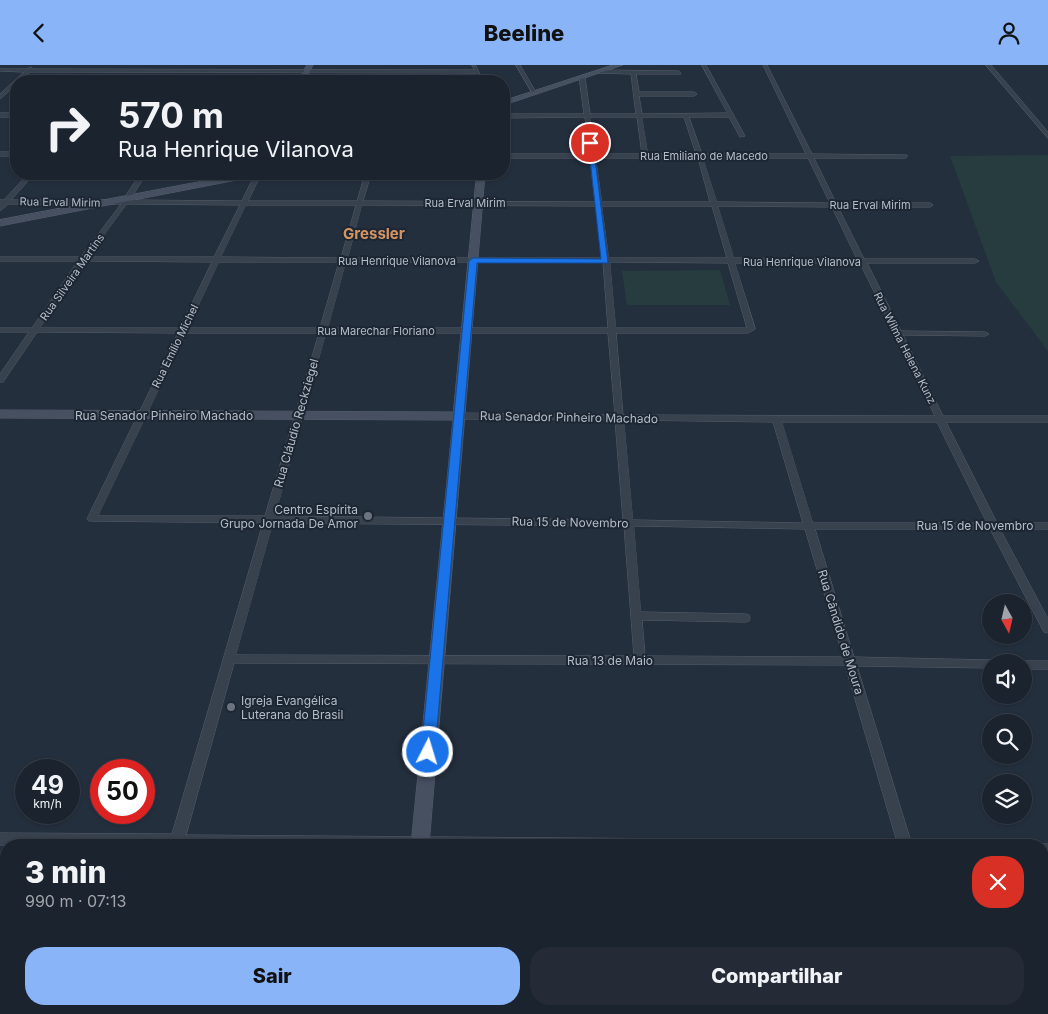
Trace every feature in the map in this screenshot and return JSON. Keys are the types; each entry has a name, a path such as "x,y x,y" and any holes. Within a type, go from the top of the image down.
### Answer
{"main road":[{"path":"510,101 600,72 607,67 620,65"},
{"path":"0,223 127,201 224,180"},
{"path":"420,839 480,180"},
{"name":"Rua Senador Pinheiro Machado","path":"0,415 459,415"}],"street":[{"path":"23,75 34,65"},
{"path":"117,75 126,65"},
{"path":"209,74 215,65"},
{"path":"398,74 400,65"},
{"path":"473,65 478,75"},
{"path":"518,65 535,93"},
{"path":"704,65 742,136"},
{"name":"Rua Wilma Helena Kunz","path":"765,65 993,525 1048,629"},
{"path":"988,65 1048,136"},
{"path":"0,71 121,71 209,74 308,68 398,74 477,72"},
{"path":"600,72 679,73"},
{"path":"633,72 645,156"},
{"path":"582,77 606,261 640,660"},
{"path":"0,97 3,91"},
{"path":"636,94 694,94"},
{"path":"510,116 640,117 731,115"},
{"path":"686,116 732,262"},
{"path":"1037,123 1048,124"},
{"name":"Rua Emiliano de Macedo","path":"510,156 905,156"},
{"path":"0,209 3,202 25,180"},
{"name":"Rua Silveira Martins","path":"0,380 83,259 127,201 139,180"},
{"name":"Rua Emílio Michel","path":"92,519 255,180"},
{"name":"Rua Cláudio Reckziegel","path":"178,839 366,180"},
{"name":"Rua Erval Mirim","path":"127,201 930,205"},
{"name":"Rua Erval Mirim","path":"3,202 107,203"},
{"name":"Rua Henrique Vilanova","path":"0,259 974,261"},
{"name":"Rua Marechar Floriano","path":"0,331 742,333 751,329 732,262"},
{"path":"897,333 986,334"},
{"name":"Rua Senador Pinheiro Machado","path":"459,415 777,419 1048,419"},
{"name":"Rua Cândido de Moura","path":"777,419 903,839"},
{"name":"Rua 15 de Novembro","path":"92,519 449,520 808,526 1048,526"},
{"path":"636,616 745,618"},
{"name":"Rua 13 de Maio","path":"229,659 851,661 982,664"},
{"path":"1032,665 1048,665"}],"green space":[{"path":"1048,155 1048,351 996,282 950,156"},
{"path":"720,270 730,305 627,305 622,271"}],"place":[{"name":"Centro Espírita Grupo Jornada De Amor","path":"368,516"},
{"name":"Igreja Evangélica Luterana do Brasil","path":"231,707"}],"district":[{"name":"Gressler","path":"374,233"}],"route":[{"path":"428,752 473,261 606,261 590,143"}]}
